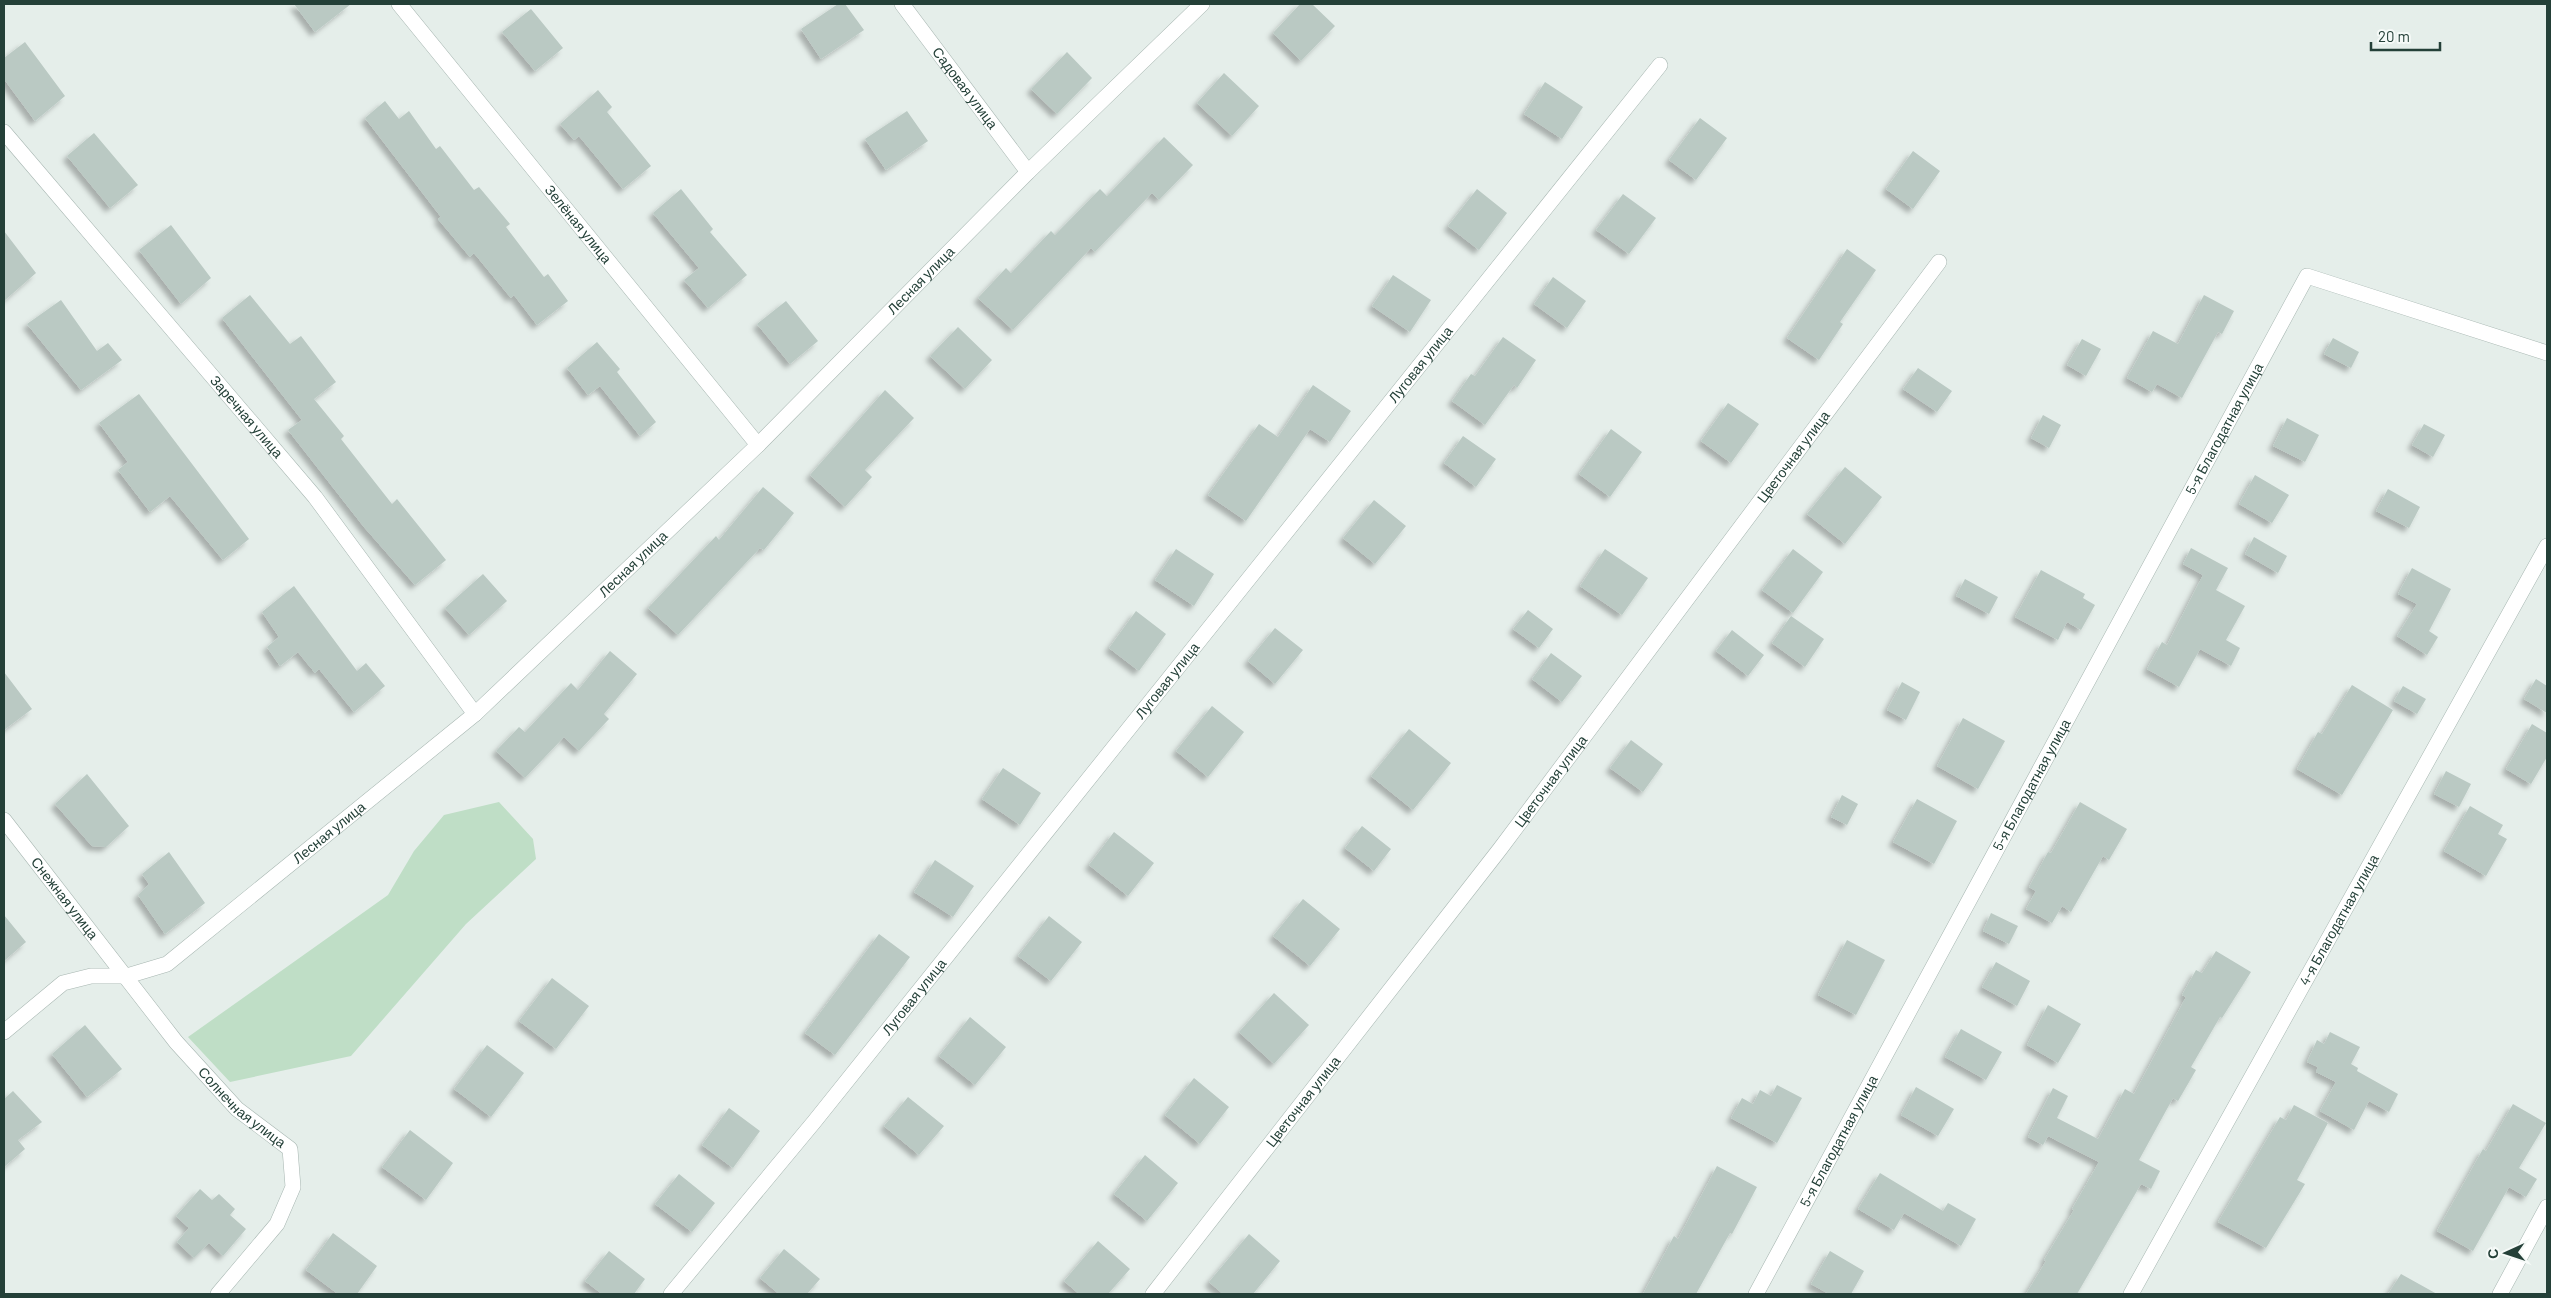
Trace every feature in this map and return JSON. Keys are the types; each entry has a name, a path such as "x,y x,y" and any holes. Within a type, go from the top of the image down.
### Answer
{"street":[{"name":"Зелёная улица","path":"399,4 758,445"},
{"name":"Садовая улица","path":"902,4 1028,172"},
{"name":"Лесная улица","path":"4,1032 63,983 91,976 127,976 167,964 475,714 758,445 1028,172 1202,4"},
{"name":"Луговая улица","path":"671,1294 820,1114 1660,65"},
{"name":"Заречная улица","path":"4,132 315,497 475,714"},
{"name":"Цветочная улица","path":"1153,1294 1500,850 1939,262"},
{"name":"5-я Благодатная улица","path":"1756,1294 2307,276 2547,353"},
{"name":"4-я Благодатная улица","path":"2131,1294 2547,546"},
{"name":"Снежная улица","path":"4,820 127,976"},
{"name":"Солнечная улица","path":"127,976 176,1042 237,1109 290,1149 292,1187 277,1224 218,1294"},
{"path":"2500,1294 2547,1206"}],"green space":[{"path":"499,802 533,839 536,859 466,924 351,1056 230,1082 188,1037 388,895 414,851 444,815"}],"building":[{"path":"294,4 351,4 315,32"},
{"path":"838,4 845,4 864,30 821,59 801,29"},
{"path":"1300,4 1312,4 1335,26 1301,61 1273,33"},
{"path":"531,9 563,48 535,71 502,32"},
{"path":"25,42 65,96 35,121 4,79 4,58"},
{"path":"1067,52 1092,78 1057,114 1031,89"},
{"path":"1224,73 1259,106 1232,136 1197,103"},
{"path":"1545,82 1583,107 1562,139 1524,114"},
{"path":"598,90 612,107 607,112 651,166 623,189 579,136 574,140 560,124"},
{"path":"385,101 399,119 409,111 436,149 440,146 474,190 479,187 510,224 506,227 544,277 548,274 568,301 537,325 514,295 511,298 474,253 470,257 438,219 441,217 365,118"},
{"path":"907,111 928,141 886,170 865,139"},
{"path":"1700,118 1727,138 1696,180 1669,160"},
{"path":"94,133 138,185 110,208 67,156"},
{"path":"1164,137 1193,165 1159,200 1152,193 1095,252 1091,248 1013,330 978,298 1006,268 1011,273 1051,231 1055,235 1100,189 1107,196"},
{"path":"1913,151 1940,171 1913,209 1886,189"},
{"path":"681,189 713,229 710,232 747,275 708,308 684,280 699,268 653,213"},
{"path":"1477,189 1507,213 1479,250 1448,226"},
{"path":"1623,194 1656,218 1629,254 1596,230"},
{"path":"171,225 211,278 181,304 139,250"},
{"path":"4,231 36,273 4,301"},
{"path":"1847,249 1876,270 1840,322 1843,324 1819,360 1787,338"},
{"path":"1393,275 1431,300 1410,332 1372,306"},
{"path":"1553,277 1586,301 1567,328 1534,304"},
{"path":"250,295 290,344 301,336 336,382 314,399 344,436 341,439 392,504 397,499 446,560 415,585 364,527 288,430 302,420 222,318"},
{"path":"2204,295 2234,311 2222,334 2218,332 2182,398 2157,384 2152,392 2127,378 2153,331 2178,344"},
{"path":"61,300 97,351 108,343 122,360 81,390 27,324"},
{"path":"786,301 818,341 790,364 757,324"},
{"path":"958,327 992,360 965,389 930,356"},
{"path":"1503,337 1536,360 1517,388 1514,385 1485,425 1452,401 1471,374 1475,376"},
{"path":"2333,338 2359,352 2351,368 2324,354"},
{"path":"2082,339 2101,349 2086,376 2067,365"},
{"path":"597,342 620,369 617,372 656,422 640,436 600,386 588,395 567,368"},
{"path":"1918,368 1952,391 1937,412 1903,389"},
{"path":"1313,385 1351,411 1330,442 1310,429 1246,521 1208,495 1259,424 1278,437"},
{"path":"885,390 914,418 865,470 872,477 845,507 810,475"},
{"path":"139,394 249,539 223,560 170,496 150,512 118,470 128,462 99,423"},
{"path":"1728,403 1759,424 1731,463 1701,441"},
{"path":"2043,415 2061,425 2049,448 2031,438"},
{"path":"2287,418 2319,435 2305,462 2273,446"},
{"path":"2424,424 2445,435 2433,457 2412,445"},
{"path":"1611,429 1642,452 1610,497 1579,474"},
{"path":"1463,436 1496,459 1476,487 1444,463"},
{"path":"1845,467 1882,497 1845,544 1807,514"},
{"path":"2255,475 2289,495 2272,523 2239,504"},
{"path":"763,487 794,513 764,550 760,548 678,635 648,608 716,536 719,540"},
{"path":"2388,489 2420,507 2409,528 2376,511"},
{"path":"1374,500 1406,526 1375,564 1343,538"},
{"path":"2254,537 2287,556 2278,573 2245,554"},
{"path":"2191,548 2228,568 2216,590 2245,606 2226,640 2240,648 2231,666 2200,649 2179,687 2147,669 2162,642 2167,645 2203,575 2183,564"},
{"path":"1176,549 1214,574 1194,606 1155,580"},
{"path":"1605,549 1648,578 1622,615 1580,586"},
{"path":"1793,549 1823,572 1793,613 1762,590"},
{"path":"2412,568 2451,589 2429,631 2438,637 2427,655 2397,636 2417,604 2398,594"},
{"path":"2041,570 2085,594 2083,598 2095,605 2081,630 2067,622 2058,640 2015,617"},
{"path":"483,574 507,601 469,635 445,608"},
{"path":"1965,579 1998,597 1989,614 1956,596"},
{"path":"294,586 357,671 366,663 385,686 354,712 319,669 315,673 298,652 280,666 267,647 279,637 262,612"},
{"path":"1528,610 1553,629 1539,648 1513,629"},
{"path":"1136,611 1166,634 1139,671 1109,648"},
{"path":"1791,616 1824,639 1805,667 1772,643"},
{"path":"1275,628 1303,650 1275,684 1248,661"},
{"path":"1732,630 1764,655 1748,676 1716,651"},
{"path":"610,651 637,674 604,714 609,719 579,751 564,737 525,778 496,751 519,727 525,732 571,683 578,690"},
{"path":"1551,653 1582,676 1562,702 1532,679"},
{"path":"4,672 32,709 4,730"},
{"path":"2536,679 2547,686 2547,713 2524,699"},
{"path":"1902,682 1920,692 1906,720 1887,710"},
{"path":"2352,685 2393,710 2342,795 2297,769 2318,732 2322,734"},
{"path":"2403,686 2426,699 2417,714 2394,701"},
{"path":"1212,706 1244,732 1208,777 1176,751"},
{"path":"1963,718 2005,741 1978,789 1937,766"},
{"path":"2532,724 2547,733 2547,757 2531,784 2506,769"},
{"path":"1409,729 1451,763 1413,810 1371,776"},
{"path":"1631,740 1663,764 1643,792 1610,768"},
{"path":"1003,768 1041,793 1020,825 982,799"},
{"path":"2446,771 2471,784 2459,807 2434,794"},
{"path":"87,774 129,826 106,847 92,846 55,804"},
{"path":"1842,795 1858,804 1847,825 1831,817"},
{"path":"1917,799 1957,821 1934,864 1893,842"},
{"path":"2080,802 2127,829 2109,860 2103,856 2071,912 2062,906 2052,923 2026,909 2036,891 2029,887 2048,852 2051,853"},
{"path":"2470,806 2503,825 2498,834 2507,839 2486,876 2444,851"},
{"path":"1362,826 1391,849 1374,871 1345,848"},
{"path":"1114,832 1154,863 1128,896 1089,865"},
{"path":"169,852 205,903 165,934 138,895 149,884 142,874"},
{"path":"935,860 974,886 953,917 914,892"},
{"path":"1303,899 1340,929 1310,966 1273,936"},
{"path":"1991,913 2018,926 2009,944 1983,931"},
{"path":"4,915 26,942 4,961"},
{"path":"1049,916 1082,942 1051,981 1018,956"},
{"path":"879,934 910,957 835,1055 805,1033"},
{"path":"1847,940 1885,960 1856,1015 1818,995"},
{"path":"2216,951 2251,972 2222,1018 2220,1017 2191,1067 2196,1070 2178,1101 2173,1098 2139,1160 2160,1171 2151,1189 2141,1184 2077,1294 2026,1294 2046,1261 2044,1260 2074,1210 2072,1209 2099,1162 2048,1136 2043,1145 2028,1137 2053,1088 2068,1096 2057,1118 2098,1139 2125,1089 2134,1094 2186,997 2182,995 2196,970 2202,973"},
{"path":"1996,962 2030,981 2017,1006 1982,987"},
{"path":"552,978 589,1006 556,1049 519,1021"},
{"path":"1274,993 1309,1025 1274,1064 1239,1032"},
{"path":"2048,1005 2081,1024 2058,1063 2027,1045"},
{"path":"970,1017 1006,1047 975,1085 939,1056"},
{"path":"85,1025 122,1069 87,1097 52,1054"},
{"path":"1961,1029 2002,1052 1986,1080 1945,1057"},
{"path":"2330,1032 2360,1047 2351,1064 2358,1068 2357,1071 2398,1094 2389,1112 2369,1101 2354,1130 2320,1111 2336,1082 2316,1072 2318,1067 2307,1062 2317,1040 2324,1044"},
{"path":"487,1045 524,1073 491,1117 454,1089"},
{"path":"1194,1078 1229,1107 1200,1144 1165,1115"},
{"path":"1777,1085 1802,1098 1777,1143 1731,1118 1742,1098 1753,1104 1760,1090 1771,1096"},
{"path":"1916,1087 1954,1109 1938,1136 1901,1115"},
{"path":"13,1091 42,1122 18,1140 25,1149 4,1167 4,1099"},
{"path":"908,1097 944,1126 919,1155 884,1126"},
{"path":"2513,1104 2546,1123 2519,1168 2537,1179 2526,1197 2509,1187 2473,1251 2437,1231 2483,1149 2486,1151"},
{"path":"2294,1105 2328,1123 2297,1180 2305,1184 2266,1248 2218,1222 2280,1117 2286,1120"},
{"path":"729,1108 760,1131 733,1168 702,1145"},
{"path":"410,1130 453,1163 426,1200 382,1167"},
{"path":"1145,1155 1178,1183 1147,1221 1114,1194"},
{"path":"1717,1166 1757,1187 1732,1234 1730,1233 1696,1294 1643,1294 1674,1236 1678,1239"},
{"path":"1880,1173 1943,1211 1948,1203 1976,1219 1961,1246 1904,1213 1894,1230 1858,1209"},
{"path":"679,1174 715,1203 692,1232 655,1204"},
{"path":"200,1189 212,1200 219,1194 235,1209 230,1215 246,1229 223,1256 209,1243 194,1258 177,1242 189,1228 176,1216"},
{"path":"333,1233 377,1266 357,1294 338,1294 306,1270"},
{"path":"1249,1234 1280,1261 1253,1294 1223,1294 1209,1282"},
{"path":"1098,1241 1130,1269 1108,1294 1079,1294 1064,1281"},
{"path":"784,1249 820,1279 807,1294 779,1294 760,1278"},
{"path":"609,1251 645,1279 634,1294 602,1294 585,1281"},
{"path":"1830,1251 1864,1271 1851,1294 1829,1294 1811,1284"},
{"path":"2401,1274 2437,1294 2388,1294"}]}
